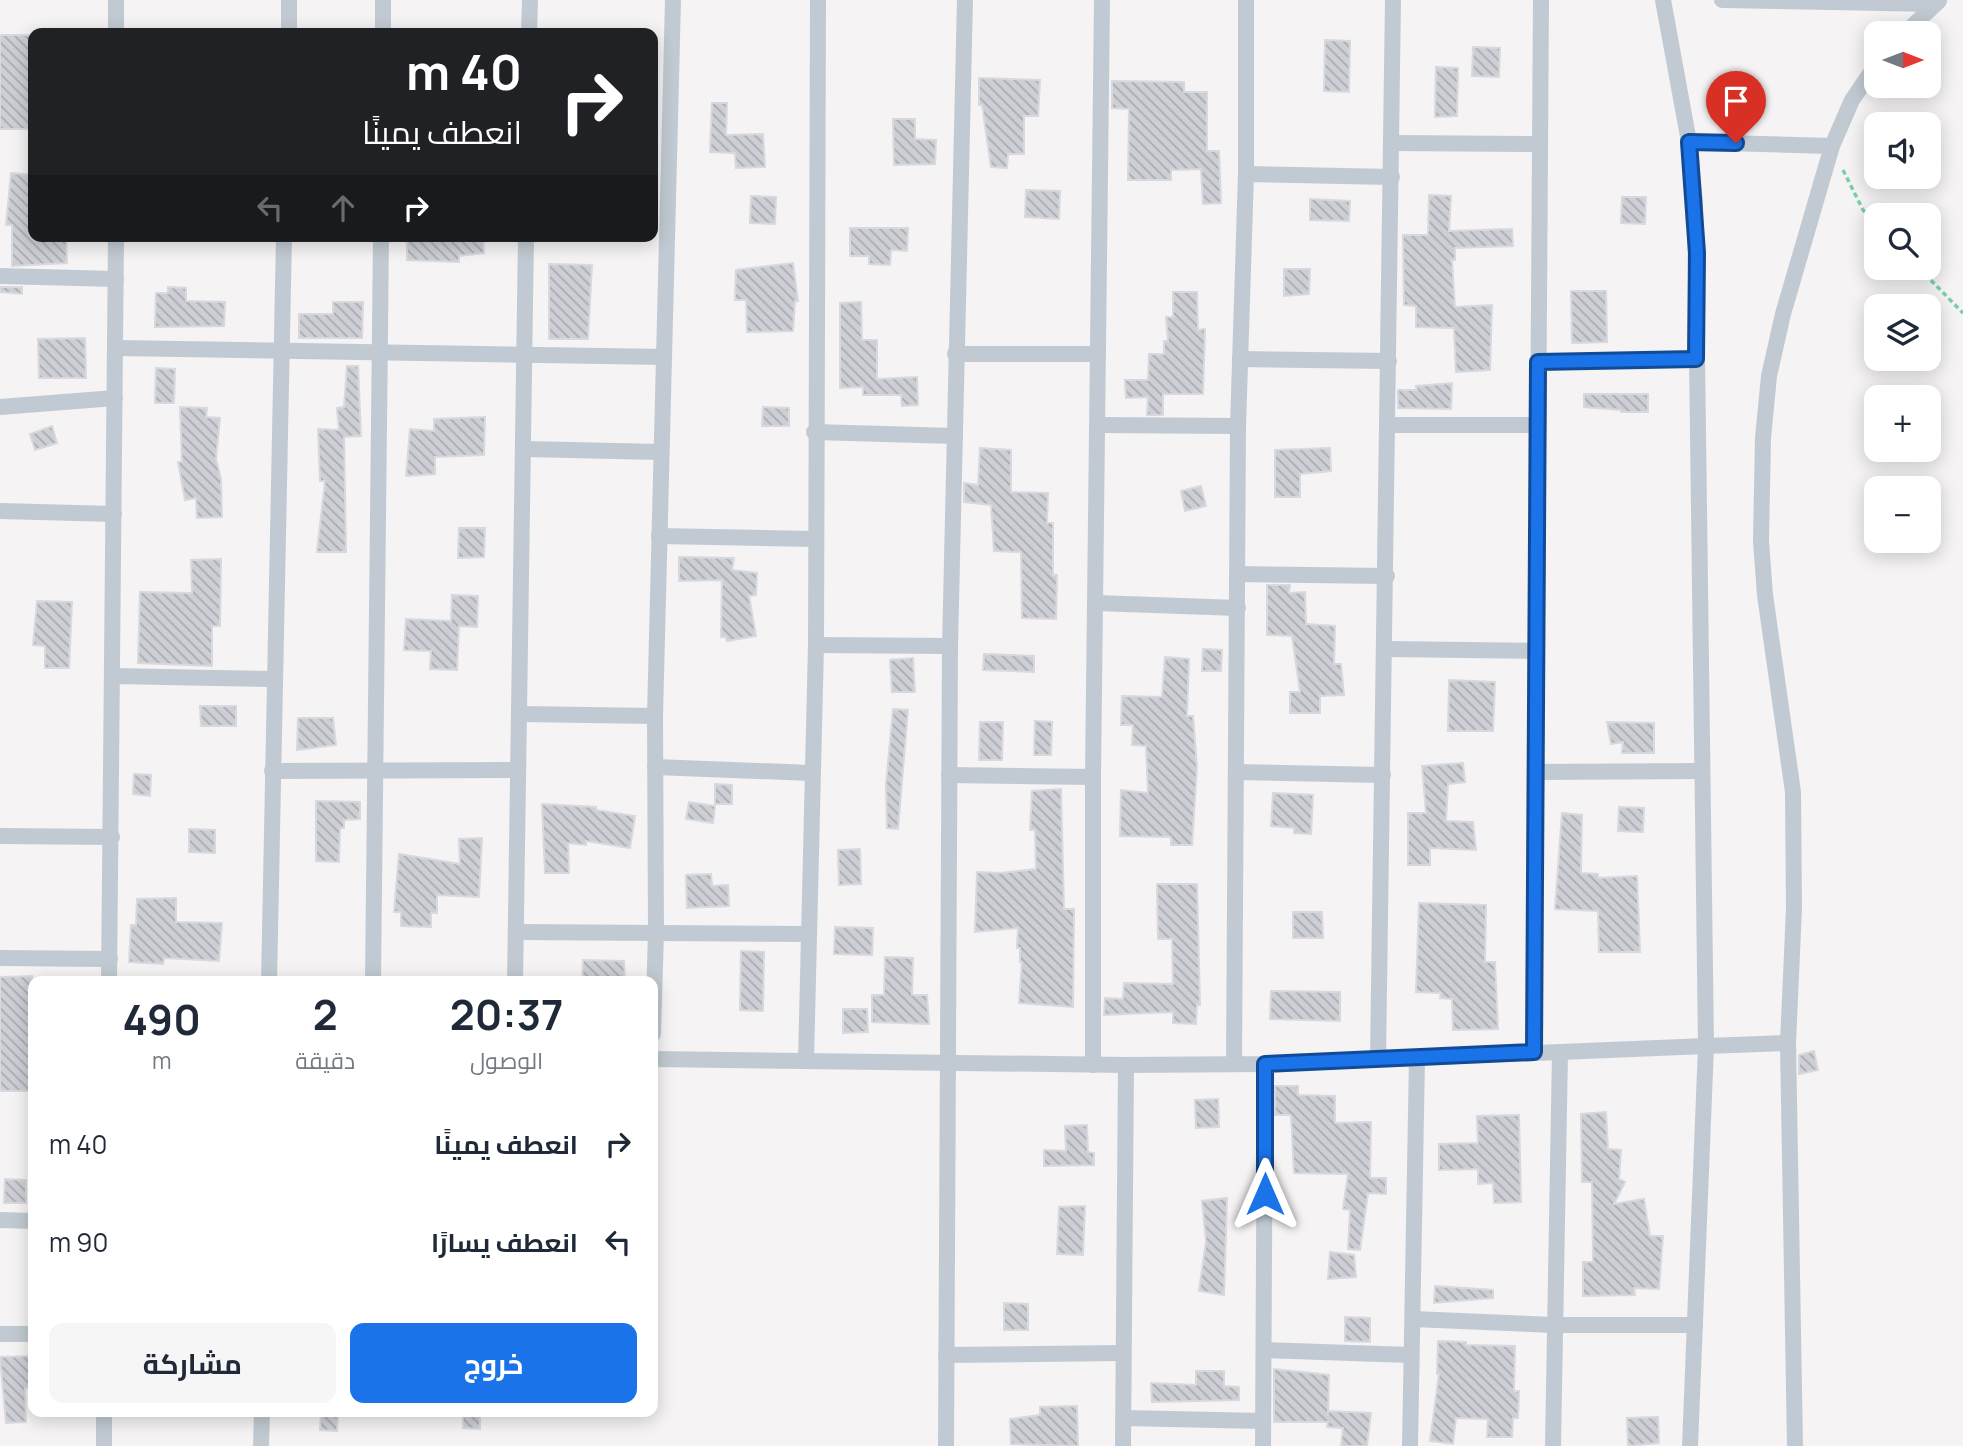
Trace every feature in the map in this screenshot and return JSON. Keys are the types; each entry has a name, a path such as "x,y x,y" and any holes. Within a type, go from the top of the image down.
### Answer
{"street":[{"path":"116,0 116,28"},
{"path":"289,0 289,28"},
{"path":"383,0 383,28"},
{"path":"529,28 530,0"},
{"path":"655,976 655,716 673,0"},
{"path":"806,1061 816,645 814,432 818,0"},
{"path":"946,1446 950,646 965,0"},
{"path":"1093,1065 1093,777 1102,0"},
{"path":"1234,1064 1238,426 1246,174 1246,0"},
{"path":"1378,1059 1386,649 1393,0"},
{"path":"1534,1052 1541,0"},
{"path":"1662,0 1689,142 1697,253 1696,359 1706,1046 1690,1446"},
{"path":"1722,0 1938,2"},
{"path":"1918,21 1938,2"},
{"path":"1795,1446 1788,1043 1794,908 1793,792 1765,595 1762,541 1763,438 1769,376 1783,314 1832,146 1852,100 1864,82"},
{"path":"1689,142 1832,146"},
{"path":"1392,143 1540,144"},
{"path":"1246,174 1392,177"},
{"path":"110,976 116,242"},
{"path":"269,976 284,242"},
{"path":"373,976 381,242"},
{"path":"515,976 525,449 526,242"},
{"path":"0,276 116,279"},
{"path":"116,348 664,357"},
{"path":"955,354 1098,354"},
{"path":"1240,359 1389,361"},
{"path":"1538,362 1696,359"},
{"path":"0,407 116,398"},
{"path":"1098,425 1238,426"},
{"path":"1389,425 1538,425"},
{"path":"814,432 955,436"},
{"path":"525,449 660,452"},
{"path":"0,511 114,514"},
{"path":"659,536 814,539"},
{"path":"1238,574 1387,576"},
{"path":"1096,603 1238,608"},
{"path":"816,645 950,646"},
{"path":"1386,649 1536,651"},
{"path":"112,676 274,679"},
{"path":"520,714 655,716"},
{"path":"655,767 811,773"},
{"path":"272,771 377,768 518,770"},
{"path":"1535,772 1702,771"},
{"path":"1236,772 1383,775"},
{"path":"949,775 1093,777"},
{"path":"0,836 112,837"},
{"path":"516,932 808,934"},
{"path":"0,958 110,959"},
{"path":"658,1059 1093,1065 1265,1064 1788,1043"},
{"path":"1553,1446 1560,1052"},
{"path":"1409,1446 1417,1058"},
{"path":"1263,1446 1265,1064"},
{"path":"1123,1446 1121,1353 1126,1065"},
{"path":"0,1220 28,1221"},
{"path":"1413,1319 1554,1325 1695,1325"},
{"path":"0,1334 28,1335"},
{"path":"1265,1350 1410,1355"},
{"path":"946,1355 1121,1353"},
{"path":"104,1417 104,1446"},
{"path":"261,1446 262,1417"},
{"path":"1123,1418 1263,1421"}],"path":[{"path":"1832,146 1864,211"},
{"path":"1931,280 1963,313"}],"building":[{"path":"0,35 28,35 28,129 0,129"},
{"path":"1325,40 1350,41 1349,92 1324,91"},
{"path":"1473,47 1500,48 1499,77 1472,76"},
{"path":"1436,67 1458,68 1457,116 1435,117"},
{"path":"979,78 1040,80 1038,116 1024,116 1024,154 1008,154 1007,168 991,167 982,105 979,105"},
{"path":"1112,81 1184,82 1184,92 1207,92 1207,151 1219,151 1221,203 1203,204 1201,169 1171,170 1171,180 1128,180 1129,109 1112,108"},
{"path":"712,103 727,103 726,135 763,134 765,167 736,168 735,153 710,152"},
{"path":"893,119 915,119 915,139 936,140 935,164 894,165"},
{"path":"11,173 28,175 28,242 66,242 67,263 12,266 12,225 6,225"},
{"path":"1026,190 1060,191 1059,219 1025,217"},
{"path":"1429,195 1451,196 1449,231 1512,229 1513,246 1455,248 1455,260 1452,260 1455,307 1492,305 1490,370 1456,372 1454,328 1416,327 1416,306 1404,305 1403,235 1428,235"},
{"path":"751,196 776,197 775,224 750,223"},
{"path":"1622,197 1646,197 1645,224 1621,223"},
{"path":"1310,199 1350,201 1349,221 1310,220"},
{"path":"850,228 908,228 907,251 891,250 890,265 869,264 869,256 850,256"},
{"path":"407,242 483,242 484,253 459,256 459,262 407,260"},
{"path":"793,263 798,301 795,301 793,331 747,332 746,300 735,300 736,270"},
{"path":"549,264 592,265 588,339 549,339"},
{"path":"1284,269 1310,269 1309,294 1284,296"},
{"path":"0,287 22,287 22,294 0,292"},
{"path":"168,287 186,288 186,301 225,302 224,326 155,327 156,293 168,293"},
{"path":"1571,291 1606,291 1607,342 1572,343"},
{"path":"1173,292 1197,292 1198,330 1205,329 1203,394 1163,394 1163,415 1147,415 1148,397 1126,398 1125,380 1148,380 1149,354 1164,354 1164,341 1168,341 1166,317 1173,317"},
{"path":"333,302 363,302 362,338 299,338 299,314 333,314"},
{"path":"861,302 862,340 877,340 877,379 917,377 918,405 902,406 901,395 863,395 863,387 840,388 840,303"},
{"path":"85,338 86,378 39,378 38,339"},
{"path":"347,366 358,366 361,436 344,437 346,552 317,552 325,481 320,481 318,429 339,430 337,408 344,407"},
{"path":"156,368 175,369 174,403 155,403"},
{"path":"1452,383 1451,409 1398,408 1398,390 1417,390 1416,386"},
{"path":"1584,394 1648,394 1648,412 1621,412 1584,407"},
{"path":"180,407 207,408 206,417 220,418 216,459 221,479 222,517 197,518 196,498 185,500 178,462 182,462"},
{"path":"763,407 789,408 789,426 762,426"},
{"path":"485,417 484,455 435,457 435,474 406,476 410,429 434,431 434,419"},
{"path":"52,426 57,443 35,450 30,434"},
{"path":"980,448 1011,450 1011,492 1048,493 1047,523 1053,523 1053,575 1057,575 1056,619 1022,618 1021,552 994,551 991,505 964,502 964,483 978,485"},
{"path":"1330,448 1331,471 1300,474 1300,497 1275,497 1275,450"},
{"path":"1201,486 1206,506 1185,511 1181,491"},
{"path":"459,528 485,528 484,557 458,558"},
{"path":"679,557 734,558 732,570 757,573 756,595 749,596 756,636 727,641 726,637 721,637 722,580 679,581"},
{"path":"221,559 220,626 212,626 212,666 138,663 140,592 192,593 191,560"},
{"path":"1267,585 1290,585 1289,593 1305,592 1306,624 1335,626 1334,664 1341,664 1344,695 1320,696 1320,713 1290,713 1290,692 1300,692 1292,636 1267,635"},
{"path":"452,595 478,596 477,627 459,626 457,670 430,669 431,651 404,650 406,619 451,621"},
{"path":"37,601 72,602 69,668 45,668 45,646 33,645"},
{"path":"1203,649 1222,650 1221,671 1202,671"},
{"path":"984,654 1034,656 1034,672 983,670"},
{"path":"1165,657 1189,659 1187,716 1193,716 1197,767 1192,845 1171,845 1171,837 1120,836 1121,790 1148,793 1146,746 1132,745 1133,725 1121,725 1122,696 1162,697"},
{"path":"913,658 915,692 892,692 890,660"},
{"path":"1449,680 1495,682 1493,731 1448,731"},
{"path":"200,706 236,706 236,726 201,726"},
{"path":"893,709 908,710 898,829 887,828 886,784"},
{"path":"298,718 333,718 336,745 297,750"},
{"path":"1035,721 1052,722 1051,755 1034,755"},
{"path":"980,722 1003,722 1002,760 979,760"},
{"path":"1607,722 1654,723 1654,753 1622,753 1623,742 1611,744"},
{"path":"1463,763 1465,782 1448,784 1446,821 1473,822 1476,850 1430,848 1430,865 1408,865 1408,813 1426,813 1422,766"},
{"path":"134,774 151,775 150,796 133,794"},
{"path":"715,784 732,785 732,804 715,804"},
{"path":"1061,789 1064,909 1074,909 1073,1007 1019,1003 1022,962 1020,948 1017,948 1018,928 975,932 977,872 1001,873 1036,869 1035,830 1030,830 1032,791"},
{"path":"1273,793 1313,795 1311,834 1294,833 1294,828 1271,826"},
{"path":"316,801 360,802 360,819 344,820 344,828 340,828 339,862 316,861"},
{"path":"689,802 715,806 713,823 686,819"},
{"path":"542,804 596,807 596,810 635,816 630,848 586,841 586,845 568,843 569,873 545,873"},
{"path":"1619,807 1644,808 1643,832 1618,831"},
{"path":"1562,813 1582,815 1581,873 1598,874 1598,878 1637,876 1640,952 1599,952 1598,911 1555,909"},
{"path":"189,829 215,830 215,853 189,852"},
{"path":"482,838 479,897 437,895 437,913 431,913 431,927 401,926 401,912 394,912 399,854 460,864 459,839"},
{"path":"860,849 861,884 839,885 838,850"},
{"path":"711,874 712,886 728,885 729,906 687,908 686,875"},
{"path":"1157,884 1197,884 1200,1005 1197,1005 1196,1024 1173,1023 1173,1012 1104,1015 1105,998 1123,999 1124,983 1173,984 1172,939 1158,939"},
{"path":"176,898 176,922 222,923 219,961 164,958 163,964 129,962 131,925 136,925 137,899"},
{"path":"1419,903 1486,905 1485,962 1495,962 1498,1029 1453,1030 1452,999 1440,998 1441,993 1416,992"},
{"path":"1293,912 1322,912 1323,938 1293,938"},
{"path":"835,927 873,928 872,955 834,954"},
{"path":"741,951 764,952 763,1011 740,1010"},
{"path":"885,957 913,958 912,995 927,995 929,1024 872,1022 872,995 884,995"},
{"path":"583,960 624,961 625,976 582,976"},
{"path":"28,976 28,1091 0,1091 0,977"},
{"path":"1271,991 1340,992 1340,1021 1270,1019"},
{"path":"843,1009 867,1009 868,1032 843,1033"},
{"path":"1814,1051 1818,1070 1799,1074 1799,1055"},
{"path":"1275,1086 1298,1086 1298,1095 1335,1096 1335,1123 1371,1122 1370,1178 1386,1178 1386,1194 1368,1193 1360,1250 1348,1249 1350,1210 1343,1209 1348,1174 1294,1173 1291,1115 1275,1115"},
{"path":"1218,1099 1219,1127 1196,1128 1195,1100"},
{"path":"1606,1112 1608,1149 1621,1150 1619,1179 1625,1182 1614,1204 1644,1199 1650,1236 1663,1236 1659,1289 1634,1288 1635,1295 1583,1296 1583,1262 1593,1262 1592,1182 1582,1182 1581,1114"},
{"path":"1519,1115 1521,1202 1494,1203 1493,1183 1478,1184 1478,1169 1439,1170 1439,1144 1478,1143 1477,1116"},
{"path":"1087,1125 1088,1152 1094,1153 1094,1165 1044,1166 1044,1150 1066,1151 1065,1126"},
{"path":"5,1179 26,1180 26,1203 4,1203"},
{"path":"1227,1198 1224,1295 1199,1291 1206,1241 1202,1201"},
{"path":"1085,1206 1083,1255 1057,1254 1059,1207"},
{"path":"1330,1252 1354,1255 1356,1277 1328,1279"},
{"path":"1435,1286 1493,1290 1493,1298 1434,1303"},
{"path":"1004,1303 1028,1304 1028,1330 1004,1330"},
{"path":"1345,1317 1370,1318 1370,1342 1345,1341"},
{"path":"1438,1341 1466,1342 1466,1345 1515,1346 1514,1391 1519,1391 1518,1418 1513,1418 1512,1437 1487,1437 1488,1419 1456,1418 1453,1444 1430,1441 1439,1374"},
{"path":"28,1356 26,1422 6,1423 0,1357"},
{"path":"1274,1369 1329,1375 1328,1411 1371,1413 1367,1446 1341,1446 1343,1428 1327,1427 1328,1422 1274,1422"},
{"path":"1196,1371 1224,1371 1224,1386 1239,1387 1239,1400 1152,1402 1151,1383 1196,1385"},
{"path":"1077,1406 1078,1446 1011,1444 1010,1419 1040,1415 1040,1407"},
{"path":"321,1417 338,1417 337,1431 320,1430"},
{"path":"463,1417 480,1417 480,1429 463,1428"},
{"path":"1658,1417 1659,1443 1628,1446 1627,1418"}],"route":[{"path":"1265,1194 1265,1064 1534,1052 1538,362 1696,359 1697,253 1689,142 1736,143"}]}
